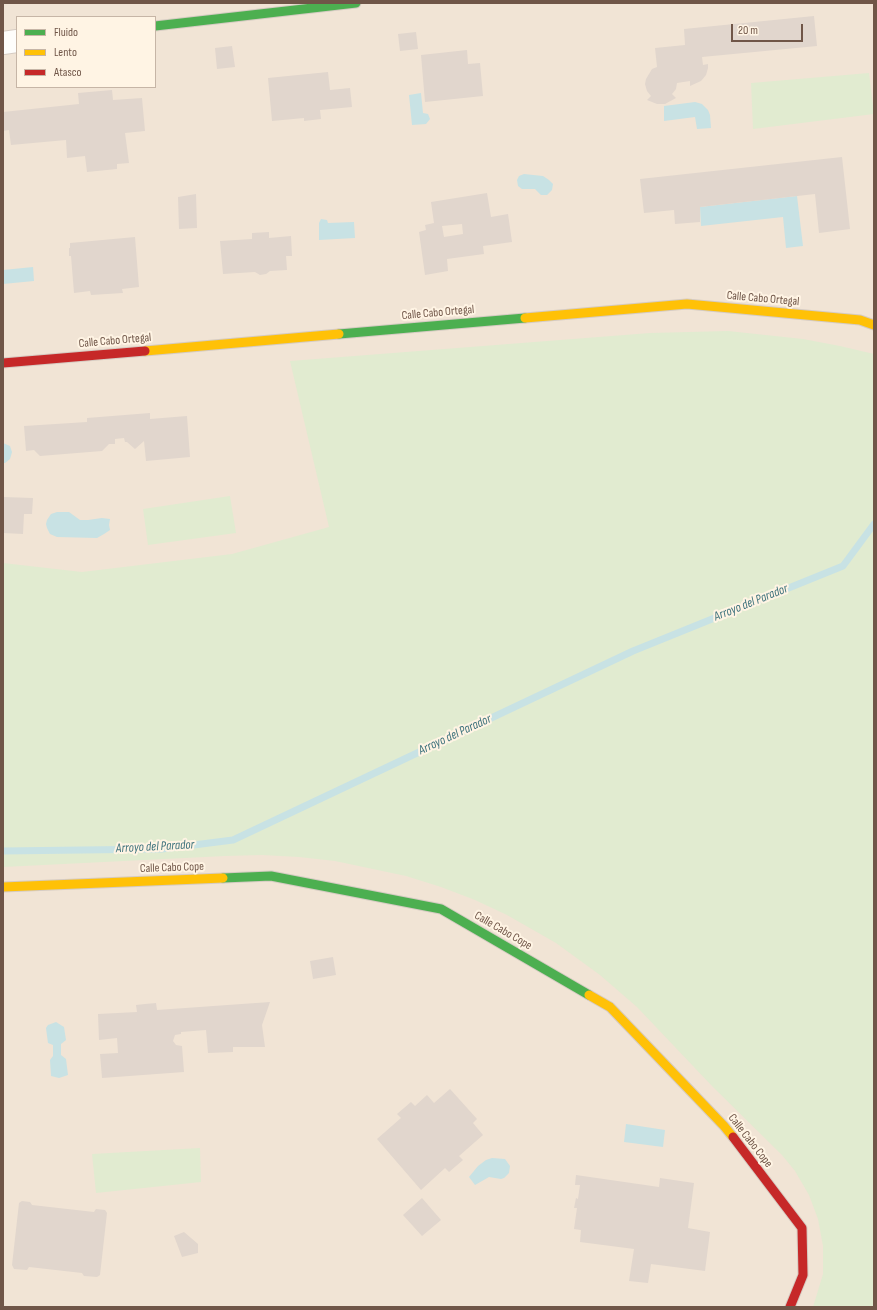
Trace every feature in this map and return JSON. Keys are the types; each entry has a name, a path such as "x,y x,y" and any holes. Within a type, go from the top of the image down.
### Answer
{"street":[{"path":"156,26 356,3"},
{"path":"3,43 16,41"},
{"name":"Calle Cabo Ortegal","path":"3,363 687,304 860,320 874,325"},
{"name":"Calle Cabo Cope","path":"3,887 271,876 442,909 610,1007 724,1126 802,1228 803,1275 790,1307"}],"shaded area":[{"path":"3,3 874,3 874,1307 3,1307"}],"green space":[{"path":"869,73 874,114 753,129 751,83"},
{"path":"728,331 803,339 874,354 874,1307 813,1307 823,1274 823,1246 818,1219 809,1195 795,1171 782,1155 712,1086 637,1007 600,975 556,943 507,915 475,900 406,876 335,861 299,857 262,855 225,856 3,867 3,563 82,572 232,554 329,527 290,361 650,333"},
{"path":"230,496 236,533 148,545 143,509"},
{"path":"200,1148 201,1182 96,1193 92,1154"}],"water":[{"path":"421,93 423,113 428,114 430,119 426,124 412,125 409,95"},
{"path":"695,102 702,104 708,110 711,128 697,129 695,117 664,121 664,106"},
{"path":"524,174 543,176 553,184 552,190 547,195 541,195 535,189 522,189 518,186 517,180 519,176"},
{"path":"797,196 803,246 786,248 783,217 701,226 700,207"},
{"path":"321,219 327,220 328,223 354,222 355,238 319,240 319,223"},
{"path":"33,267 34,281 3,284 3,270"},
{"path":"3,443 10,446 12,452 10,459 5,463 3,463"},
{"path":"57,512 69,512 80,520 102,518 110,519 110,530 97,538 57,537 50,534 46,524 51,514"},
{"path":"56,1022 64,1027 66,1040 61,1044 61,1055 66,1059 68,1075 59,1078 51,1076 50,1060 53,1056 53,1045 48,1043 46,1028 48,1025"},
{"path":"626,1124 665,1130 663,1147 624,1142"},
{"path":"492,1158 505,1159 510,1166 509,1173 504,1178 489,1177 475,1185 469,1177 478,1166 486,1160"}],"building":[{"path":"814,16 817,46 702,57 703,65 708,64 708,68 706,75 701,81 690,86 690,81 677,83 676,89 672,94 676,98 665,104 657,104 647,100 651,96 647,91 645,84 646,79 652,69 657,67 655,48 685,45 684,29"},
{"path":"416,32 418,49 400,51 398,34"},
{"path":"232,46 235,67 217,69 215,48"},
{"path":"467,50 468,64 480,63 483,96 425,102 421,55"},
{"path":"328,72 330,90 350,88 352,107 320,110 321,119 304,121 304,118 272,121 268,78"},
{"path":"112,90 113,100 142,98 145,131 125,133 129,163 117,164 117,169 87,172 85,156 67,158 66,140 11,145 9,130 3,131 3,112 79,104 78,93"},
{"path":"842,157 850,229 819,233 815,194 700,207 700,222 675,224 674,210 644,213 640,179"},
{"path":"487,193 491,217 508,214 512,242 483,246 484,254 447,259 448,271 425,275 419,232 426,230 425,225 434,223 431,202","holes":["462,224 463,234 444,237 442,226"]},
{"path":"196,194 197,228 179,229 178,197"},
{"path":"269,232 269,238 291,236 292,256 286,256 287,270 270,271 266,274 260,275 255,272 223,274 220,241 252,239 252,233"},
{"path":"135,237 139,287 122,289 123,293 91,295 90,291 74,293 71,256 69,256 70,243"},
{"path":"150,413 150,419 187,416 190,457 146,461 144,441 135,449 125,442 124,438 115,439 115,444 109,444 102,451 40,456 34,450 26,451 24,426 87,422 87,418"},
{"path":"3,497 33,498 32,514 24,514 23,534 3,533"},
{"path":"333,957 336,975 313,979 310,961"},
{"path":"270,1002 262,1025 265,1047 233,1047 233,1052 208,1053 206,1030 181,1032 181,1034 175,1035 173,1041 176,1045 182,1046 184,1072 102,1078 100,1054 118,1053 117,1038 99,1040 98,1014 137,1012 136,1005 156,1003 157,1010"},
{"path":"450,1089 477,1119 473,1123 483,1135 459,1156 463,1160 449,1172 445,1168 421,1190 377,1139 401,1118 397,1114 411,1102 415,1106 427,1095 434,1103"},
{"path":"576,1175 659,1187 660,1178 694,1183 688,1228 710,1232 705,1271 651,1264 648,1283 629,1281 634,1249 580,1242 581,1230 574,1229 577,1208 574,1208 576,1198 578,1199 580,1185 575,1185"},
{"path":"422,1198 441,1220 422,1236 403,1215"},
{"path":"22,1201 30,1202 32,1205 94,1212 96,1209 105,1210 107,1213 100,1275 97,1277 84,1276 82,1273 29,1267 27,1270 14,1269 12,1265 19,1203"},
{"path":"184,1232 198,1244 198,1253 182,1257 174,1236"}],"waterway":[{"name":"Arroyo del Parador","path":"3,851 162,849 233,840 633,651 843,566 874,524"}],"traffic: fast":[{"path":"156,26 356,3"},
{"path":"339,334 525,318"},
{"path":"223,878 271,876 441,909 589,995"}],"traffic: slow":[{"path":"525,318 687,304 860,320 874,325"},
{"path":"145,351 339,334"},
{"path":"3,887 223,878"},
{"path":"589,995 610,1007 733,1137"}],"traffic: jam":[{"path":"3,363 145,351"},
{"path":"733,1137 802,1228 803,1275 790,1307"}]}
